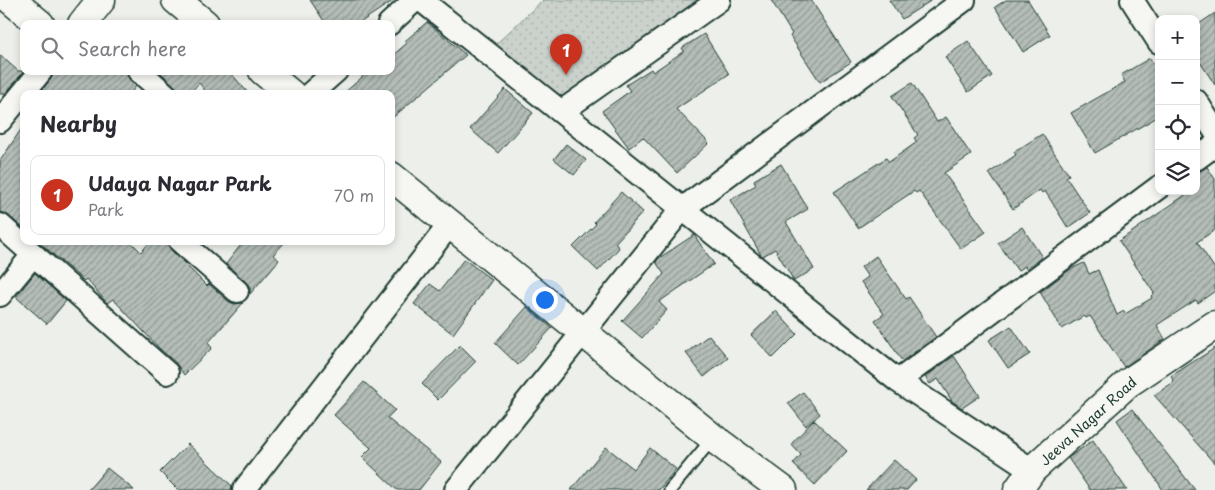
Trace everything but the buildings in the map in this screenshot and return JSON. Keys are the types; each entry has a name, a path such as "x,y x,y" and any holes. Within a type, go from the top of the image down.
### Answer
{"street":[{"path":"11,0 35,20"},
{"path":"85,20 101,0"},
{"path":"392,20 415,0"},
{"path":"422,0 898,382 1025,480"},
{"path":"561,112 719,0"},
{"path":"1132,0 1155,36"},
{"path":"456,490 682,209 958,2"},
{"path":"29,90 38,75"},
{"path":"144,75 160,90"},
{"path":"268,75 286,90"},
{"path":"315,90 331,75"},
{"path":"0,121 20,104"},
{"path":"1199,105 1215,131"},
{"path":"1200,156 1215,145"},
{"path":"395,179 713,438 783,490"},
{"path":"898,382 1155,190"},
{"path":"244,490 450,224"},
{"path":"0,225 20,243"},
{"path":"22,245 167,374"},
{"path":"185,245 237,290"},
{"path":"0,295 33,255"},
{"name":"Jeeva Nagar Road","path":"1025,480 1128,382 1215,325"}],"lane":[{"path":"670,490 713,438"}],"shaded area":[{"path":"543,0 705,0 564,102 495,45"}],"place":[{"name":"Udaya Nagar Park","path":"566,75"}]}
